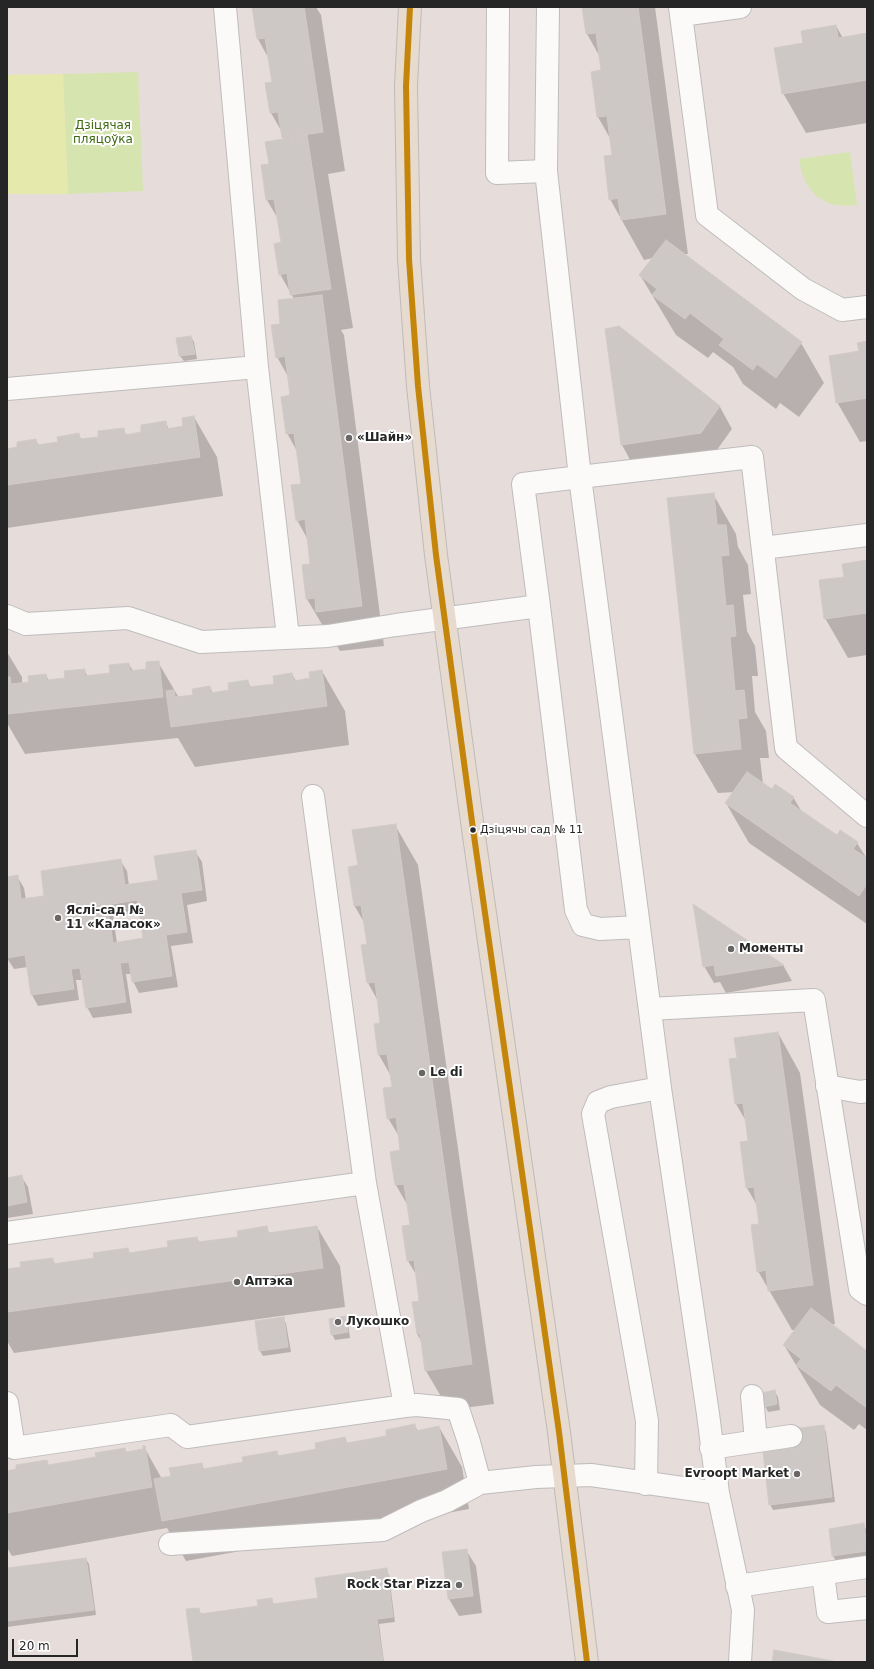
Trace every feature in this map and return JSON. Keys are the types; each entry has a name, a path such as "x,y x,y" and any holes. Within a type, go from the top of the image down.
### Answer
{"main road":[{"path":"410,7 406,86 409,259 418,386 436,555 472,822 565,1477 587,1662"}],"lane":[{"path":"225,7 257,367 288,637"},
{"path":"498,7 497,173 546,171"},
{"path":"548,7 546,171 580,477 660,1088 708,1414 711,1448 718,1493 743,1610 740,1662"},
{"path":"740,7 680,11 707,215 803,289 842,310 867,307"},
{"path":"7,389 257,367"},
{"path":"639,927 600,929 583,925 576,910 523,484 752,456 786,748 867,816"},
{"path":"763,548 867,535"},
{"path":"7,616 26,624 128,618 201,642 328,636 396,625 539,606"},
{"path":"313,796 365,1183 405,1406"},
{"path":"650,1009 814,1000 860,1289 867,1294"},
{"path":"827,1086 860,1092 867,1091"},
{"path":"646,1484 647,1421 593,1114 598,1102 611,1097 660,1088"},
{"path":"7,1233 365,1183"},
{"path":"752,1396 756,1441"},
{"path":"7,1403 14,1448 171,1425 187,1437 405,1406 417,1405 458,1409 480,1483"},
{"path":"711,1448 791,1436"},
{"path":"170,1544 383,1530 421,1511 447,1501 480,1483 536,1477 591,1475 718,1493"},
{"path":"738,1586 867,1567"},
{"path":"823,1574 828,1612 867,1608"}],"green space":[{"name":"Дзіцячая пляцоўка","path":"138,72 143,191 68,194 63,74"},
{"path":"63,74 68,194 7,194 7,75"},
{"path":"850,152 857,205 847,206 830,204 816,196 807,185 802,173 799,159"}],"building":[{"path":"252,7 304,7 323,132 282,138 278,112 270,113 265,83 272,82 265,38 257,39"},
{"path":"582,7 638,7 666,214 621,220 618,198 609,200 604,156 612,155 607,116 597,117 591,72 601,70 596,33 586,34"},
{"path":"836,25 838,38 867,33 867,80 782,94 774,48 803,43 801,31"},
{"path":"307,135 331,289 290,295 287,273 279,275 274,244 281,242 274,199 266,200 261,165 269,164 265,142"},
{"path":"666,240 802,342 776,378 757,364 753,370 719,345 724,339 690,313 685,319 652,295 657,289 639,275"},
{"path":"322,295 362,606 316,612 315,598 306,599 302,565 310,564 305,519 296,521 291,485 301,484 294,433 286,434 281,397 290,395 285,356 276,358 271,325 280,324 278,300"},
{"path":"619,326 720,406 701,433 621,445 605,329"},
{"path":"191,336 195,354 179,356 176,338"},
{"path":"867,341 867,398 836,403 829,356 859,351 857,343"},
{"path":"194,416 200,457 7,485 7,449 17,447 17,442 36,439 37,445 58,442 57,437 79,433 80,439 98,437 98,431 124,428 125,435 141,432 141,425 166,421 167,429 183,426 182,418"},
{"path":"714,493 717,525 726,525 729,555 721,556 726,606 733,605 736,636 730,637 735,691 744,690 747,718 738,719 741,749 694,754 667,498"},
{"path":"867,560 867,613 824,619 819,580 844,577 842,564"},
{"path":"159,661 163,697 7,714 7,677 10,677 11,684 29,682 28,676 46,674 47,680 65,678 64,671 85,669 85,676 110,673 109,665 129,663 130,671 146,669 146,662"},
{"path":"322,670 327,706 171,727 166,691 174,690 175,697 193,695 192,689 210,686 211,693 229,690 228,683 248,680 249,687 274,684 273,676 292,673 294,681 310,678 309,672"},
{"path":"747,772 772,789 775,784 794,797 790,803 837,835 840,830 858,842 853,849 867,858 867,884 859,896 725,803"},
{"path":"396,824 472,1364 425,1371 420,1334 417,1334 412,1302 419,1301 414,1260 407,1261 402,1226 410,1225 404,1184 395,1185 390,1152 400,1150 396,1117 387,1119 383,1088 392,1087 387,1054 378,1055 374,1024 380,1023 375,982 367,983 361,945 367,944 361,905 354,906 348,867 358,865 352,830"},
{"name":"Яслі-сад № 11 «Каласок»","path":"196,850 202,890 181,893 187,932 166,935 172,976 132,982 129,962 120,963 126,1002 86,1008 80,968 71,969 74,989 31,995 25,955 7,958 7,877 18,875 21,899 44,896 41,871 121,859 125,885 158,880 154,856","holes":["137,900 143,938 113,943 107,905"]},
{"path":"693,904 784,965 716,976 714,965 703,967"},
{"path":"778,1032 813,1285 768,1291 766,1270 757,1272 751,1225 759,1224 754,1187 746,1188 740,1142 748,1141 743,1103 735,1104 729,1059 737,1058 734,1038"},
{"path":"22,1175 27,1202 7,1206 7,1178"},
{"path":"267,1226 268,1233 317,1226 323,1268 7,1312 7,1269 21,1267 20,1262 53,1258 53,1264 94,1258 93,1253 128,1248 129,1253 168,1247 167,1241 197,1237 198,1242 238,1237 237,1231"},
{"path":"811,1308 867,1351 867,1408 836,1385 831,1391 796,1365 801,1359 783,1345"},
{"path":"346,1316 348,1332 331,1335 329,1319"},
{"path":"284,1317 288,1347 259,1351 255,1321"},
{"path":"775,1390 777,1404 764,1407 762,1393"},
{"path":"415,1424 416,1431 439,1426 447,1469 162,1521 154,1479 171,1476 169,1468 202,1463 203,1469 243,1462 242,1457 277,1451 278,1456 316,1449 315,1443 345,1437 347,1443 386,1436 386,1430"},
{"name":"Evroopt Market","path":"824,1425 832,1497 769,1505 763,1452 794,1448 792,1429"},
{"path":"143,1446 145,1446 152,1487 7,1513 7,1471 16,1469 16,1465 47,1460 48,1465 96,1457 95,1453 125,1448 126,1452 143,1449"},
{"path":"864,1523 867,1551 832,1556 829,1529"},
{"path":"467,1549 473,1596 448,1599 442,1552"},
{"path":"86,1558 94,1610 7,1621 7,1568"},
{"path":"387,1568 393,1617 377,1619 383,1662 193,1662 186,1609 199,1608 200,1614 258,1606 257,1600 272,1598 273,1604 318,1598 315,1578"},
{"path":"774,1650 801,1655 838,1662 772,1662"}],"transit line":[{"path":"410,7 406,86 409,259 418,386 436,555 473,829 559,1432 587,1662"}],"place":[{"name":"«Шайн»","path":"349,438"},
{"name":"Дзіцячы сад № 11","path":"473,830"},
{"name":"Яслі-сад № 11 «Каласок»","path":"58,918"},
{"name":"Моменты","path":"731,949"},
{"name":"Le di","path":"422,1073"},
{"name":"Аптэка","path":"237,1282"},
{"name":"Лукошко","path":"338,1322"},
{"name":"Evroopt Market","path":"797,1474"},
{"name":"Rock Star Pizza","path":"459,1585"}]}
